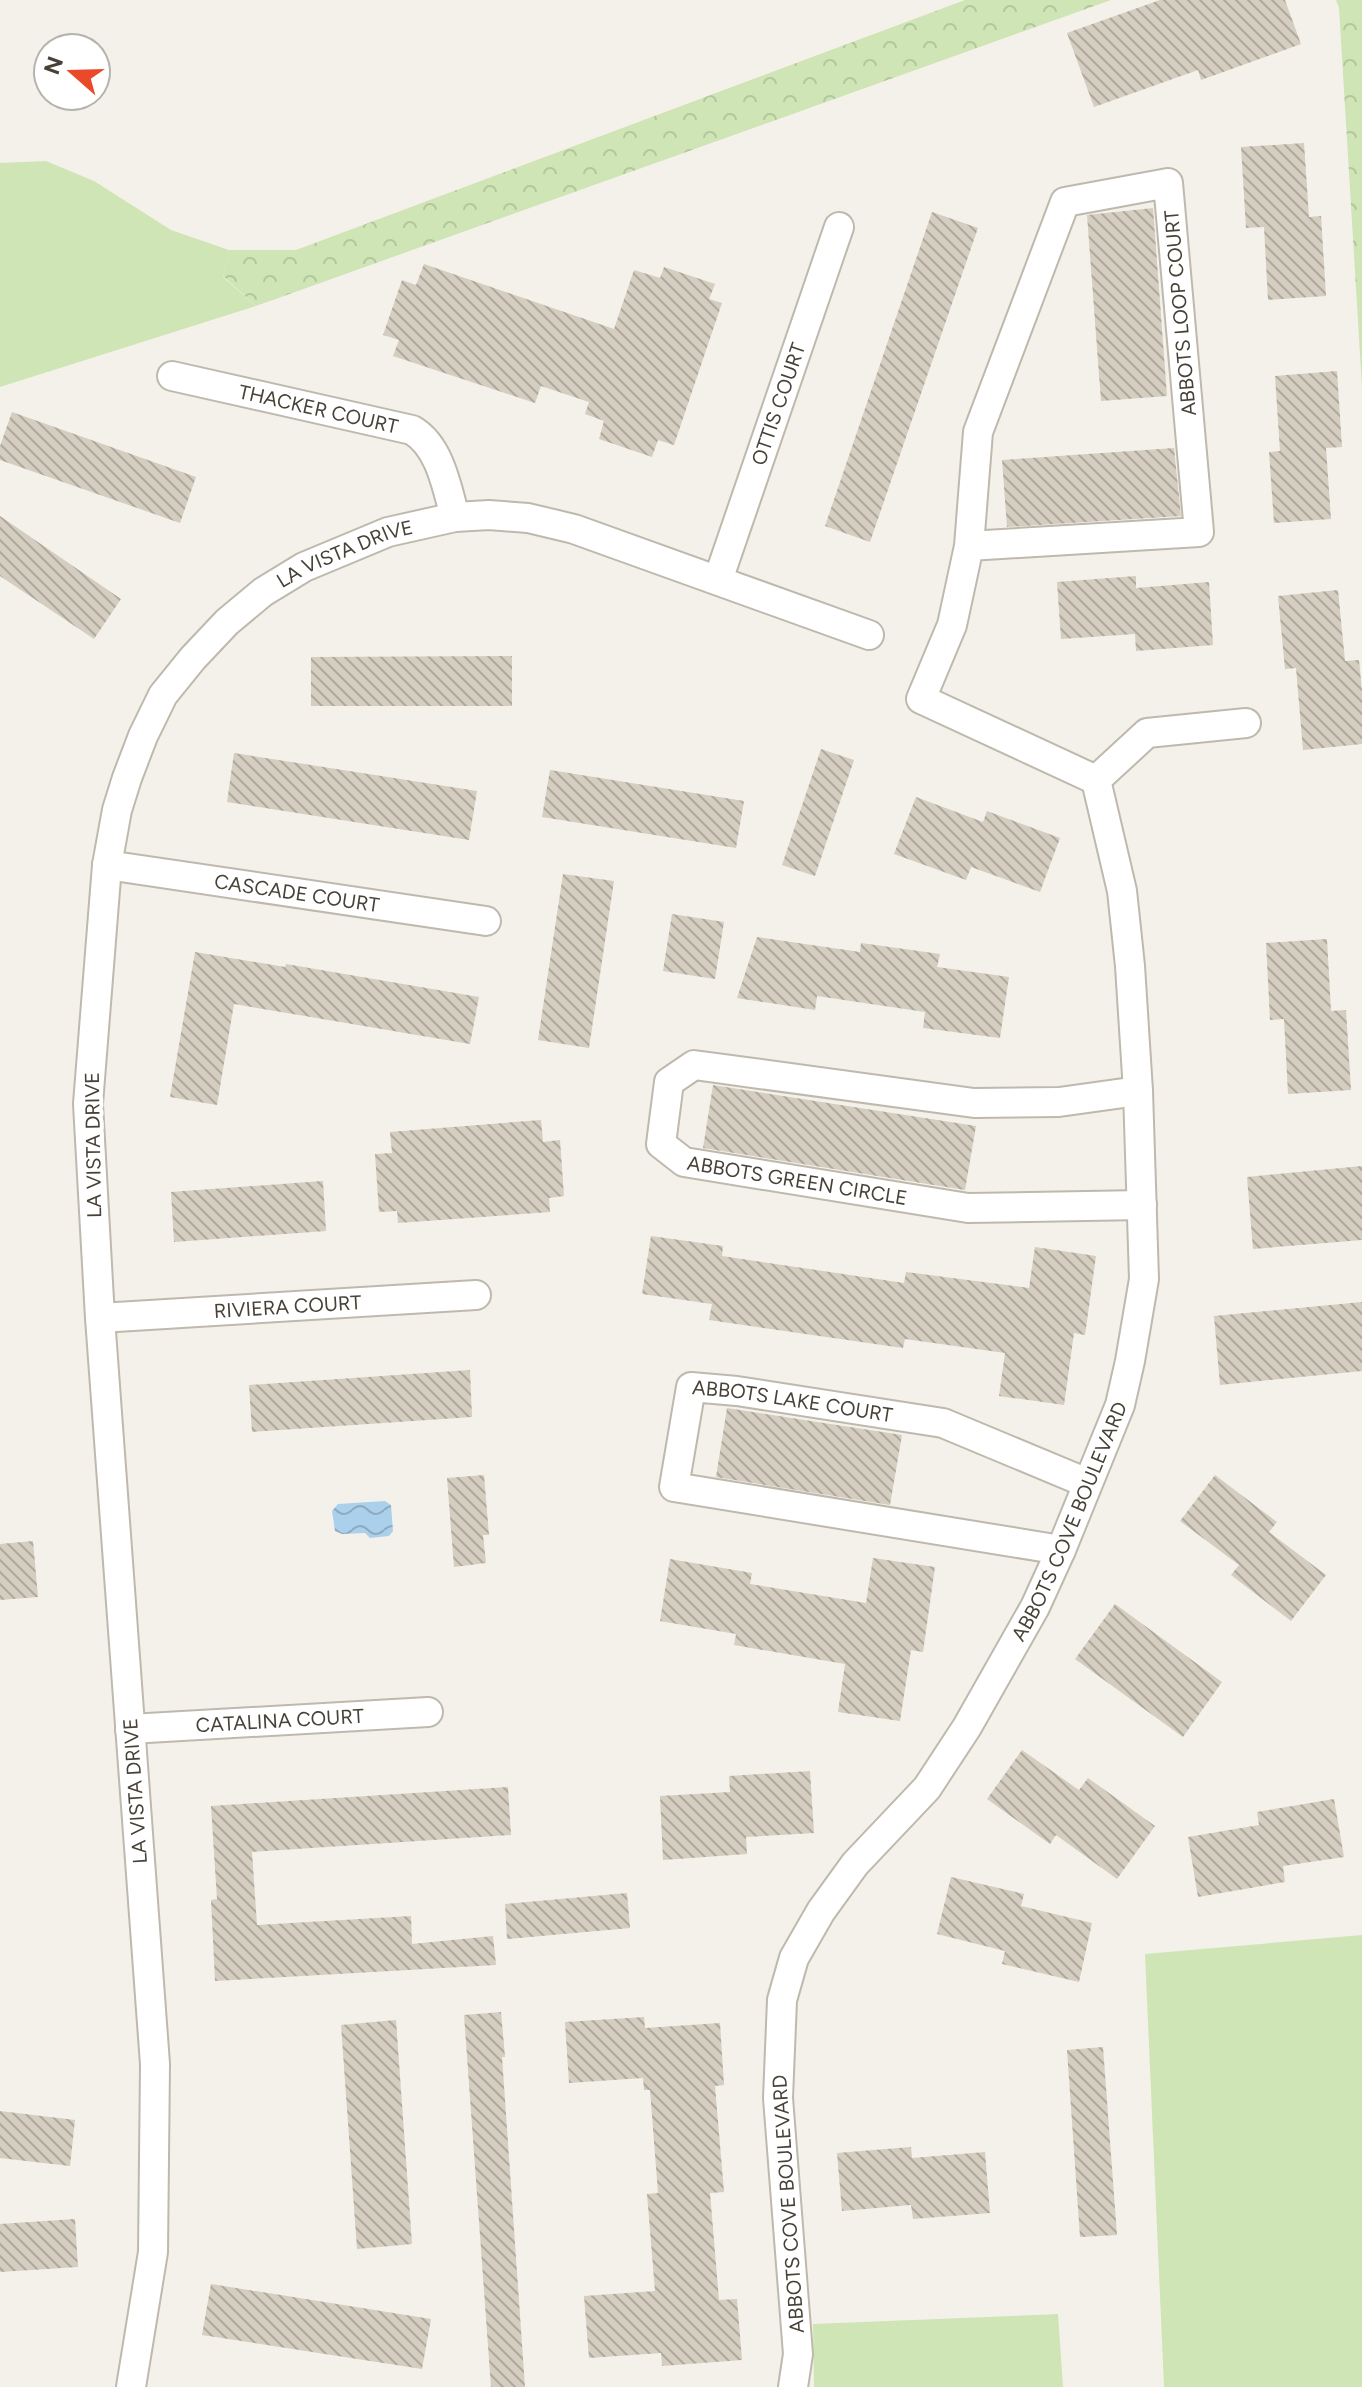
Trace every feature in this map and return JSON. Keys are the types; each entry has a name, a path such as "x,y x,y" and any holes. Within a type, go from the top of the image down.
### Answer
{"street":[{"name":"ABBOTS LOOP COURT","path":"969,546 1199,532 1168,183 1065,202 978,432 969,546 952,625 921,699 1096,780"},
{"name":"OTTIS COURT","path":"718,580 839,227"},
{"name":"THACKER COURT","path":"172,376 412,430 431,446 455,517"},
{"name":"LA VISTA DRIVE","path":"131,2387 153,2252 155,2064 100,1318 88,1104 107,865 117,810 127,778 163,695 227,622 263,592 304,567 388,532 455,517 489,515 528,518 574,529 869,635"},
{"path":"1096,780 1147,733 1246,723"},
{"name":"ABBOTS COVE BOULEVARD","path":"793,2387 798,2354 778,2098 782,2000 794,1958 829,1899 855,1864 927,1788 967,1727 1035,1607 1120,1405 1130,1361 1144,1279 1138,1091 1122,891 1096,780"},
{"name":"CASCADE COURT","path":"107,865 486,921"},
{"name":"ABBOTS GREEN CIRCLE","path":"1138,1091 1059,1102 974,1103 694,1065 669,1082 661,1144 684,1162 968,1208 1142,1205"},
{"name":"RIVIERA COURT","path":"100,1318 476,1295"},
{"name":"ABBOTS LAKE COURT","path":"1061,1550 674,1487 691,1387 737,1391 943,1423 1087,1483"},
{"name":"CATALINA COURT","path":"130,1729 428,1712"}],"green space":[{"path":"965,0 1111,0 256,306 223,276 229,250 296,250"},
{"path":"1336,0 1362,0 1362,387 1339,8"},
{"path":"46,161 94,181 171,230 229,250 223,277 256,306 0,387 0,163"},
{"path":"1362,1935 1362,2387 1164,2387 1145,1954"},
{"path":"1058,2314 1063,2387 814,2387 813,2324"}],"water":[{"path":"385,1501 391,1505 393,1531 389,1536 370,1538 365,1533 342,1534 335,1531 332,1511 338,1504"}],"building":[{"path":"1160,0 1285,0 1301,44 1201,80 1198,70 1094,107 1067,33"},
{"path":"1304,143 1309,217 1321,216 1326,296 1268,300 1264,227 1246,228 1241,147"},
{"path":"1153,208 1167,396 1101,401 1087,215"},
{"path":"932,212 978,228 870,542 825,526"},
{"path":"424,264 614,329 634,270 660,278 664,267 715,284 709,299 722,303 674,445 658,440 652,457 599,439 604,421 585,414 589,402 541,386 535,403 393,356 399,340 383,335 402,280 416,285"},
{"path":"1337,371 1342,447 1326,448 1331,519 1274,523 1269,452 1280,451 1275,376"},
{"path":"12,412 196,477 180,523 0,460 0,446"},
{"path":"1174,448 1181,516 1007,527 1002,460"},
{"path":"0,516 121,599 94,639 0,576"},
{"path":"1136,576 1136,588 1209,582 1213,645 1136,651 1135,634 1061,639 1057,582"},
{"path":"1338,590 1345,661 1359,660 1362,744 1303,750 1296,668 1285,669 1278,596"},
{"path":"512,656 512,706 311,706 311,657"},
{"path":"821,749 854,760 815,876 782,865"},
{"path":"234,753 477,791 469,840 227,802"},
{"path":"550,770 744,801 736,848 542,817"},
{"path":"916,797 983,822 987,811 1060,838 1040,892 971,867 966,880 894,854"},
{"path":"563,874 614,881 589,1048 538,1040"},
{"path":"672,914 724,922 715,979 663,971"},
{"path":"757,937 860,952 861,943 940,954 937,967 1009,977 1000,1038 923,1028 925,1012 817,996 815,1010 737,998"},
{"path":"1327,939 1331,1011 1346,1010 1351,1090 1288,1094 1284,1019 1270,1020 1266,943"},
{"path":"195,952 479,997 470,1044 234,1004 217,1105 170,1097"},
{"path":"713,1085 976,1126 965,1190 703,1148"},
{"path":"541,1120 543,1142 560,1140 564,1196 549,1198 550,1212 398,1223 397,1211 379,1212 375,1154 392,1153 390,1132"},
{"path":"1362,1166 1362,1240 1253,1249 1247,1177"},
{"path":"323,1181 326,1231 174,1242 171,1192"},
{"path":"651,1236 723,1246 722,1256 904,1283 906,1272 1029,1288 1035,1247 1096,1256 1085,1335 1074,1333 1064,1405 999,1396 1005,1353 905,1339 903,1348 709,1320 712,1304 642,1294"},
{"path":"1362,1302 1362,1371 1220,1385 1214,1316"},
{"path":"470,1370 472,1417 252,1432 249,1385"},
{"path":"727,1408 902,1435 890,1505 716,1477"},
{"path":"484,1475 489,1535 483,1535 486,1563 454,1567 447,1478"},
{"path":"1215,1475 1277,1522 1269,1532 1326,1575 1291,1621 1231,1575 1239,1565 1180,1521"},
{"path":"33,1541 38,1597 0,1600 0,1544"},
{"path":"873,1558 935,1567 923,1652 911,1650 900,1721 838,1712 845,1664 734,1645 736,1634 660,1621 670,1559 752,1573 750,1584 866,1603"},
{"path":"1115,1604 1222,1682 1183,1737 1075,1659"},
{"path":"1022,1750 1079,1790 1088,1778 1155,1826 1117,1879 1056,1835 1050,1844 987,1799"},
{"path":"810,1771 814,1833 746,1837 747,1854 663,1860 660,1796 730,1792 729,1776"},
{"path":"508,1787 511,1835 252,1852 257,1925 411,1916 412,1944 493,1936 496,1965 215,1981 211,1900 217,1899 211,1806"},
{"path":"1334,1799 1344,1857 1283,1866 1285,1882 1198,1897 1188,1837 1259,1825 1257,1812"},
{"path":"951,1877 1024,1894 1021,1906 1092,1923 1079,1982 1002,1964 1005,1951 937,1934"},
{"path":"627,1893 630,1928 507,1939 505,1904"},
{"path":"501,2012 525,2387 491,2387 464,2015"},
{"path":"644,2017 645,2028 720,2023 724,2085 715,2086 724,2192 710,2193 719,2300 737,2299 742,2360 662,2366 661,2353 589,2358 584,2296 655,2291 647,2194 658,2193 650,2090 644,2090 643,2078 569,2083 565,2022"},
{"path":"396,2020 412,2244 357,2249 341,2025"},
{"path":"1103,2047 1117,2235 1080,2237 1067,2050"},
{"path":"0,2111 75,2120 70,2166 0,2158"},
{"path":"911,2147 912,2158 985,2152 990,2213 913,2219 911,2205 842,2211 837,2153"},
{"path":"75,2219 78,2267 0,2272 0,2224"},
{"path":"211,2284 431,2319 422,2369 202,2335"}]}
